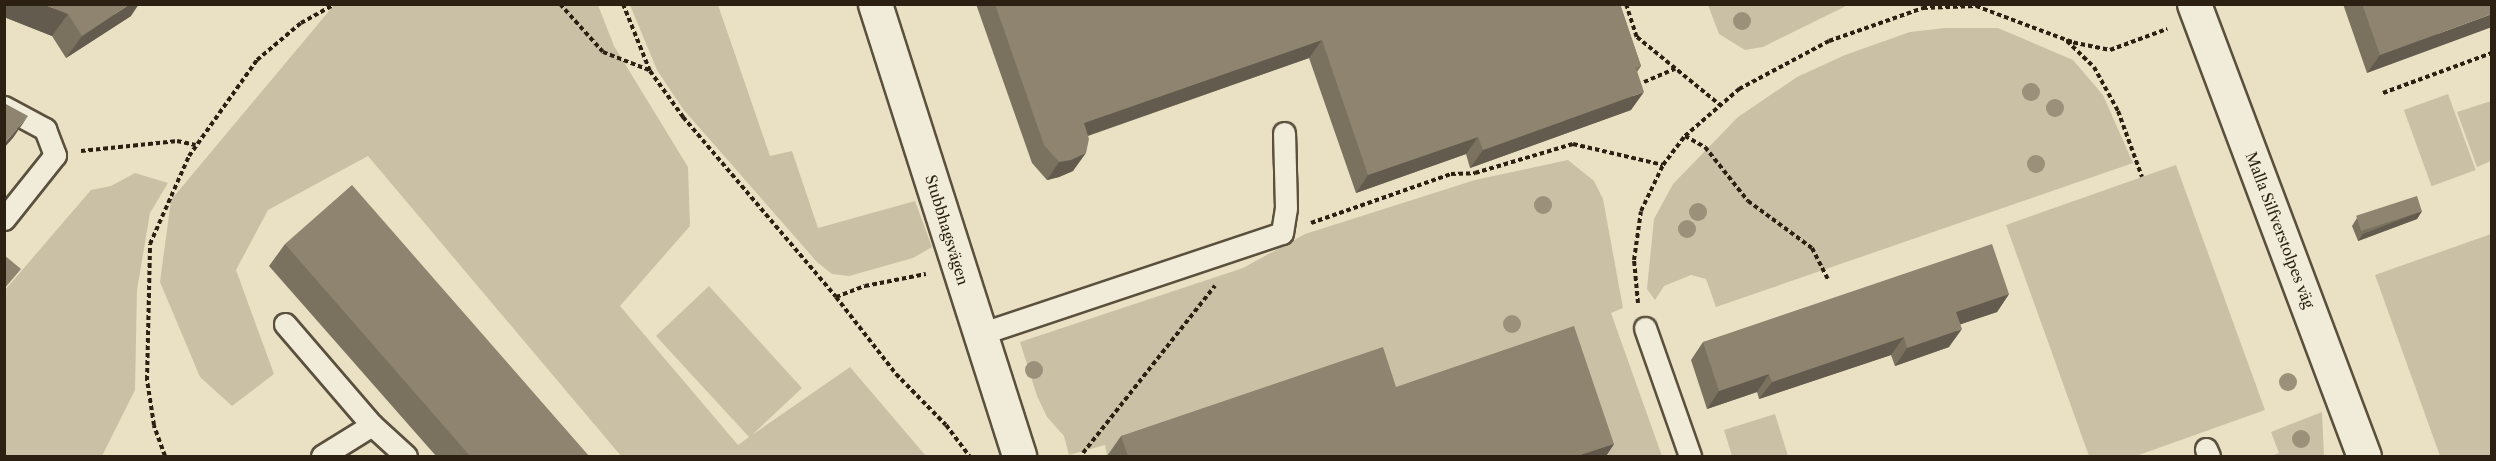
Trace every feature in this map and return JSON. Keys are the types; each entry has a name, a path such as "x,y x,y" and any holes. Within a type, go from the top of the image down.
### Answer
{"street":[{"name":"Stubbhagsvägen","path":"874,4 1019,456"},
{"name":"Malla Silfverstolpes väg","path":"2194,4 2364,456"}],"lane":[{"path":"4,107 45,129 55,155 4,219"},
{"path":"980,334 1282,233 1287,208 1284,133"},
{"path":"285,324 372,425 406,456"},
{"path":"1645,328 1690,456"},
{"path":"322,456 372,425"}],"path":[{"path":"165,456 154,425 147,380 150,244 196,145 257,60 301,23 335,4"},
{"path":"560,4 603,52 650,71"},
{"path":"623,4 650,71 698,136 836,297 896,374 946,425 969,456"},
{"path":"1626,4 1637,37 1720,105"},
{"path":"1645,328 1636,296 1634,260 1641,211 1663,165 1685,136 1739,90 1829,41 1923,8 1976,5 2072,42 2066,41"},
{"path":"2066,41 2110,50 2172,28"},
{"path":"2066,41 2094,67 2118,111 2142,177"},
{"path":"2383,93 2492,53"},
{"path":"1644,82 1675,69"},
{"path":"1685,136 1705,147 1748,201 1812,248 1828,279"},
{"path":"55,155 128,143 177,141 196,145"},
{"path":"1282,233 1451,174 1476,173 1573,144 1663,165"},
{"path":"836,297 865,286 957,267"},
{"path":"1083,453 1221,279"}],"shaded area":[{"path":"334,5 598,5 614,46 688,167 690,226 620,306 738,445 749,437 656,336 709,286 802,388 752,435 850,367 926,456 621,456 368,156 268,210 236,270 274,374 232,406 200,377 160,282 171,200"},
{"path":"630,5 718,5 770,156 792,151 818,228 915,201 932,247 913,258 849,276 832,274 817,262 683,109 657,70"},
{"path":"1708,5 1848,5 1763,47 1745,50 1719,34"},
{"path":"1945,28 1998,28 2073,60 2103,95 2133,163 1716,307 1706,279 1691,275 1664,286 1655,300 1647,289 1654,219 1673,184 1738,117 1797,77 1845,55 1910,32"},
{"path":"2448,94 2476,170 2432,186 2404,110"},
{"path":"2491,101 2491,161 2477,167 2457,112"},
{"path":"1568,160 1594,181 1603,199 1623,308 1611,313 1662,456 1598,456 1382,407 1107,456 1105,445 1069,455 1064,436 1047,417 1037,396 1020,342 1243,268 1305,234 1475,180"},
{"path":"2176,165 2265,410 2136,456 2089,456 2006,225"},
{"path":"135,173 168,183 150,213 137,290 135,390 102,456 5,456 5,290 91,190 111,186"},
{"path":"2491,234 2491,456 2440,456 2375,275"},
{"path":"2322,412 2324,456 2271,456 2279,453 2271,432"},
{"path":"1775,414 1788,456 1732,456 1724,430"}],"building":[{"path":"43,4 130,4 82,36 68,14"},
{"path":"995,4 1620,4 1641,66 1636,68 1644,92 1483,150 1478,137 1368,175 1322,40 1084,123 1089,139 1086,153 1071,160 1059,162 1044,145"},
{"path":"2362,4 2492,4 2492,14 2380,55"},
{"path":"4,103 28,116 4,144"},
{"path":"352,185 589,456 470,456 285,244"},
{"path":"2417,196 2422,211 2361,231 2356,216"},
{"path":"1992,244 2009,294 1956,312 1962,329 1907,348 1904,337 1772,382 1769,374 1719,391 1703,342"},
{"path":"4,255 21,269 4,289"},
{"path":"1574,326 1614,444 1577,456 1128,456 1121,436 1383,347 1396,387"}]}
